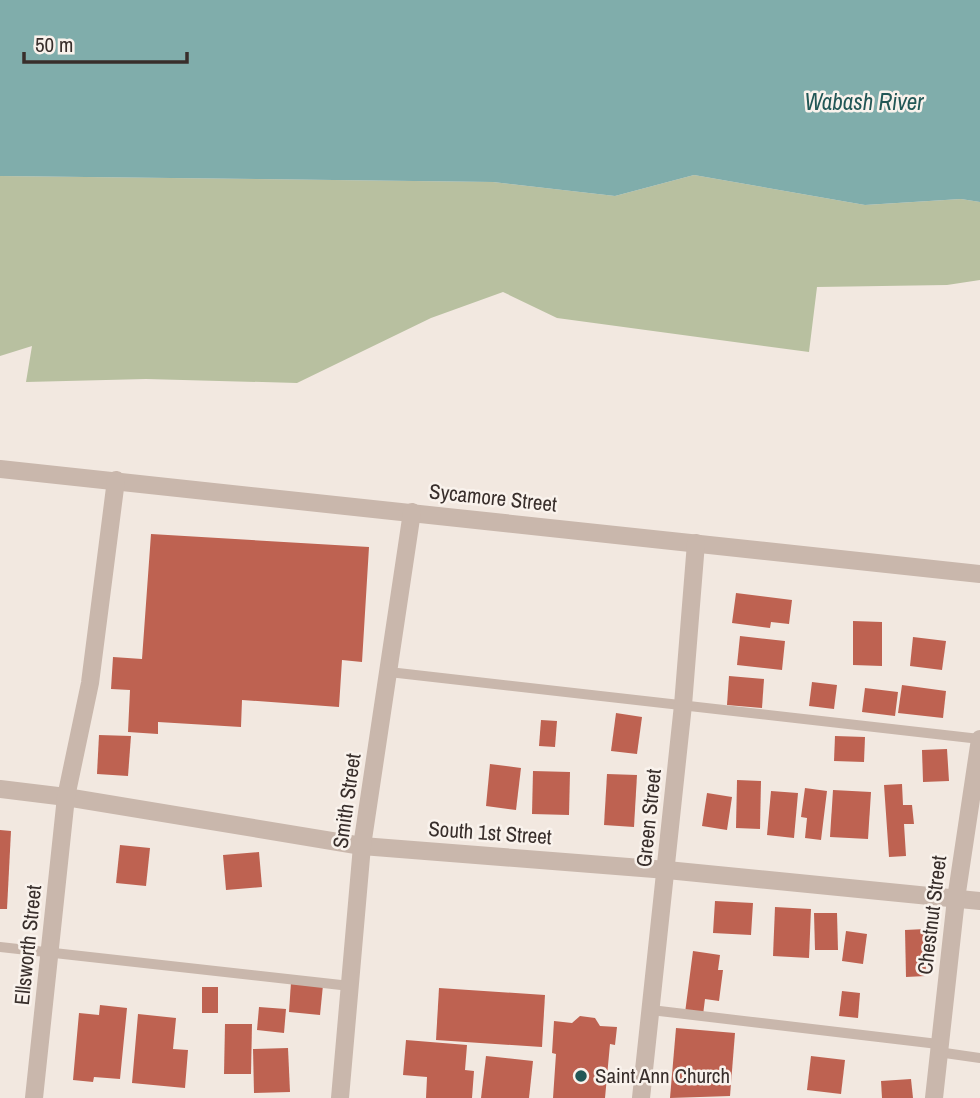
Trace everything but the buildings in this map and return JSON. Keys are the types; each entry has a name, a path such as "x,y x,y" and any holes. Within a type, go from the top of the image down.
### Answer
{"street":[{"name":"Sycamore Street","path":"0,469 980,574"},
{"path":"66,797 90,683 116,480"},
{"name":"Smith Street","path":"340,1098 362,846 412,512"},
{"name":"Green Street","path":"641,1098 667,870 696,542"},
{"name":"Chestnut Street","path":"934,1098 956,899 980,743"},
{"name":"South 1st Street","path":"0,789 66,797 362,846 667,870 980,901"},
{"name":"Ellsworth Street","path":"34,1098 66,797"}],"lane":[{"path":"389,672 683,705 980,743"},
{"path":"0,947 350,986"},
{"path":"651,1010 938,1048 980,1058"}],"green space":[{"path":"694,175 865,205 961,199 980,202 980,280 947,285 817,287 809,352 557,318 503,292 431,318 297,383 146,379 26,382 32,346 0,356 0,176 493,182 615,196"}],"water":[{"name":"Wabash River","path":"0,0 980,0 980,202 961,199 865,205 694,175 615,196 493,182 0,176"}],"place":[{"name":"Saint Ann Church","path":"581,1076"}]}
